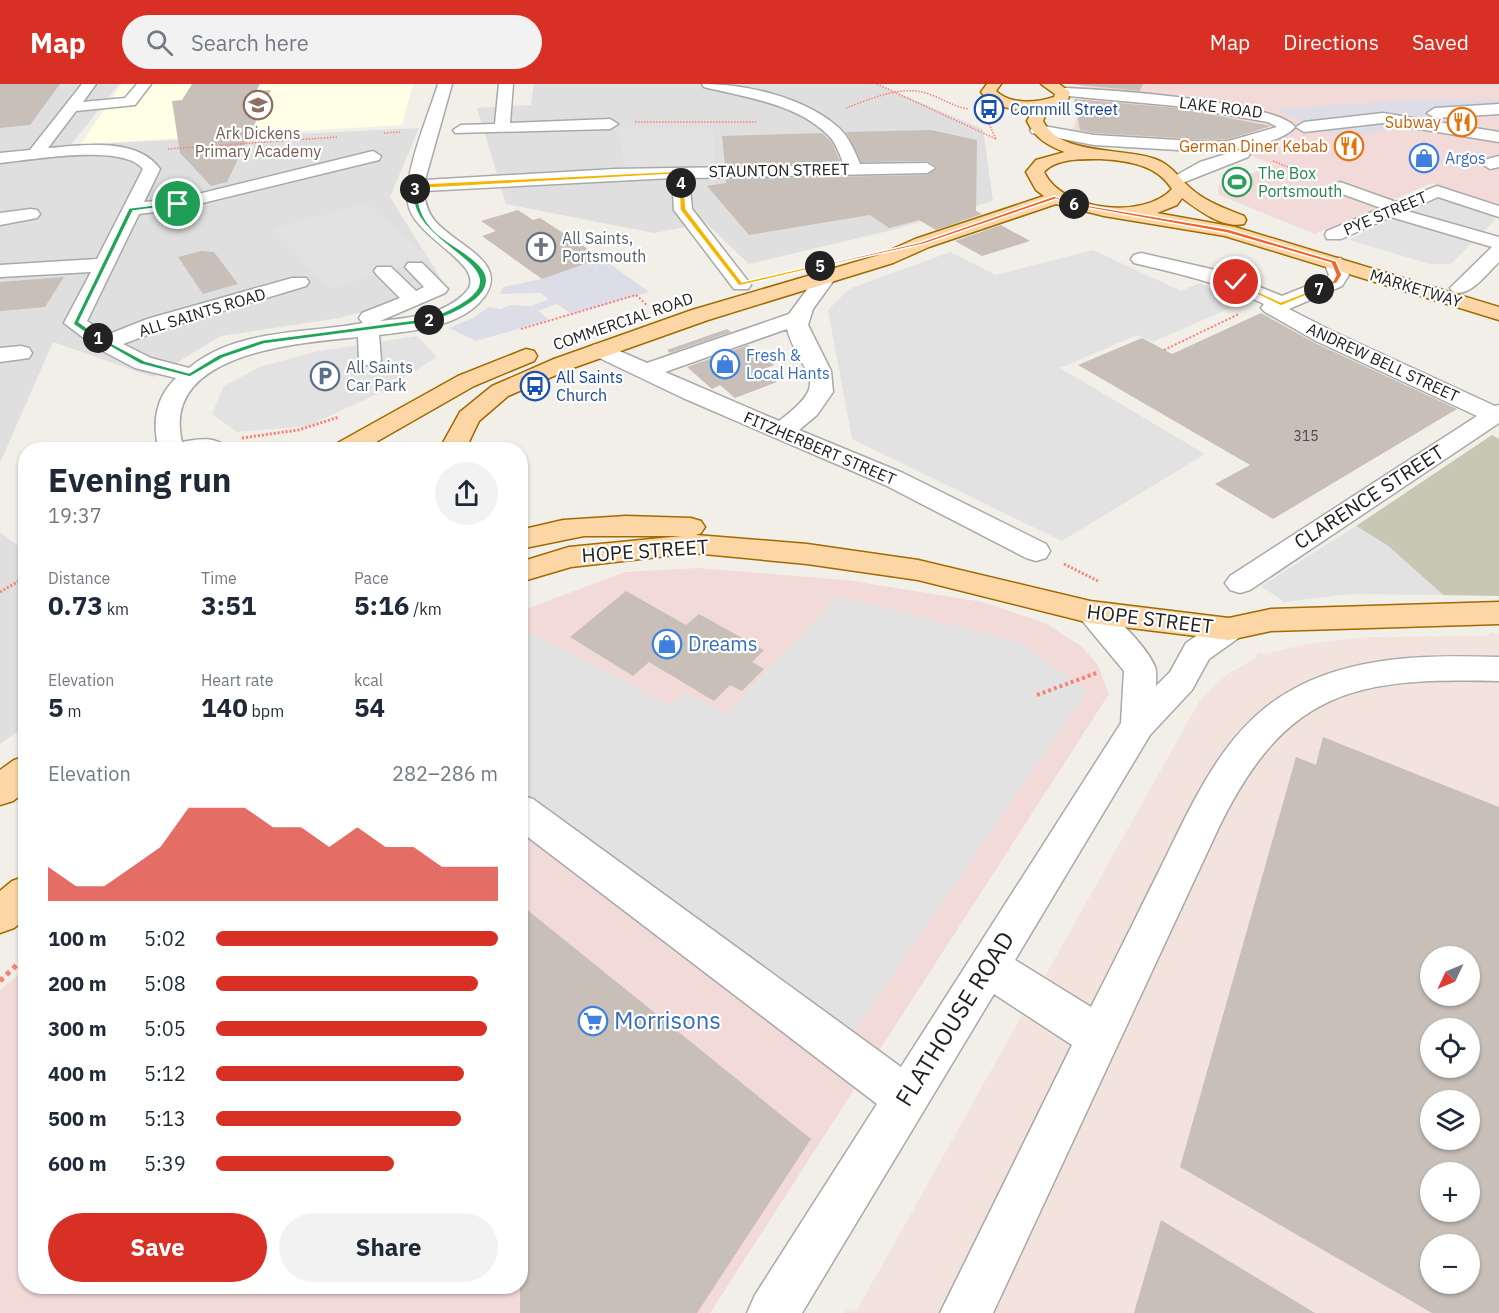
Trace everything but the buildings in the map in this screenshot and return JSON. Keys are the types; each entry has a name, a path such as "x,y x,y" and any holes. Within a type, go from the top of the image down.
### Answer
{"main road":[{"path":"991,84 988,88 991,95 1004,102 1030,105 1058,98"},
{"path":"1047,84 1058,98"},
{"path":"1058,98 1039,112 1035,121 1038,130 1069,148 1092,154"},
{"path":"1004,102 1013,123"},
{"path":"1035,172 1042,164 1054,159 1092,154"},
{"name":"MARKETWAY","path":"1092,154 1143,162 1169,173 1179,185 1208,208 1251,225 1499,300"},
{"path":"1026,155 1035,172 1036,180 1043,189 1056,198 1076,205 1122,212 1166,206 1178,198 1179,185"},
{"name":"COMMERCIAL ROAD","path":"456,442 468,417 500,391 601,350 700,315 824,280 886,259 922,243 1056,198"},
{"name":"MARKETWAY","path":"1122,212 1228,231 1334,272 1499,314"},
{"name":"COMMERCIAL ROAD","path":"663,306 741,285 922,243"},
{"name":"COMMERCIAL ROAD","path":"357,442 466,381 552,345"},
{"name":"HOPE STREET","path":"528,537 556,528 605,524 697,527 807,554"},
{"name":"HOPE STREET","path":"528,569 569,556 693,544 807,554 918,570 1090,612 1229,629 1271,620 1499,614"},
{"path":"0,790 18,776"},
{"path":"0,915 18,900"}],"street":[{"path":"34,156 89,84"},
{"path":"72,106 130,102 144,84"},
{"path":"169,442 165,429 171,401 190,375 221,356 262,342 423,322 445,316 459,309 480,291 483,281 480,269 428,228 418,213 414,201 416,186 445,84"},
{"path":"502,128 506,84"},
{"path":"709,84 765,98 815,119 836,134 854,169"},
{"name":"LAKE ROAD","path":"1058,98 1179,102 1216,100 1277,115 1304,127"},
{"path":"1038,130 1094,140 1211,147 1230,146 1282,131 1287,127 1272,118 1179,102"},
{"path":"1416,123 1412,114 1499,109"},
{"path":"1179,185 1206,166 1300,135 1306,132 1304,127 1326,126 1376,117 1499,137"},
{"path":"461,130 610,124"},
{"path":"1211,147 1233,157"},
{"path":"0,158 93,151 123,153 143,159 152,169 75,323 105,343 143,363 190,375"},
{"path":"21,173 44,166 59,154"},
{"path":"131,209 178,204 373,156"},
{"name":"STAUNTON STREET","path":"416,186 680,172 927,168"},
{"path":"680,172 683,210 741,285"},
{"path":"1340,187 1392,210 1499,243"},
{"name":"PYE STREET","path":"1334,235 1437,190 1499,212"},
{"path":"0,219 31,214"},
{"path":"1460,288 1499,251"},
{"name":"ANDREW BELL STREET","path":"1141,259 1186,265 1236,282 1324,336 1497,414"},
{"path":"0,271 104,264"},
{"path":"345,330 438,289 415,267"},
{"path":"384,271 413,299"},
{"path":"1276,306 1334,272"},
{"path":"782,431 808,411 822,394 824,377 798,333 798,318 824,280"},
{"name":"ALL SAINTS ROAD","path":"105,343 155,324 299,282"},
{"path":"646,371 798,318"},
{"path":"368,328 369,360"},
{"name":"FITZHERBERT STREET","path":"601,350 691,393 894,479 1036,551"},
{"name":"CLARENCE STREET","path":"1240,583 1497,414"},
{"path":"1090,612 1121,644 1140,669 1138,725"},
{"name":"FLATHOUSE ROAD","path":"773,1313 1138,725 1181,681 1197,651 1229,629"},
{"path":"966,1313 1182,864 1224,783 1247,747 1282,711 1313,692 1379,674 1430,668 1499,669"},
{"path":"528,816 905,1098"},
{"path":"988,966 1099,1037"}],"path":[{"path":"877,84 996,140"},
{"path":"980,123 989,124"},
{"path":"382,133 432,130"},
{"path":"123,153 347,136"},
{"path":"1275,162 1340,187"},
{"path":"514,331 636,295"},
{"path":"1164,350 1250,309 1276,306"},
{"path":"240,438 298,430 340,417"},
{"path":"0,591 18,581"},
{"path":"1037,695 1058,685 1101,671 1106,665"},
{"path":"0,981 18,964"}],"shaded area":[{"path":"0,84 119,84 71,145 419,128 390,197 448,290 339,318 221,336 153,377 53,342 0,463"},
{"name":"Ark Dickens Primary Academy","path":"122,84 413,84 402,125 81,144"},
{"path":"534,84 876,84 983,129 993,201 888,231 749,264 706,223 654,233 506,204 477,108 531,105"},
{"path":"1072,84 1499,84 1499,206 1432,183 1315,234 1219,195 1218,186 1274,165 1216,141 1072,133 1085,87"},
{"path":"1427,99 1499,100 1499,115 1439,120 1442,124 1404,125 1347,140 1275,109"},
{"path":"620,127 713,127 714,169 624,170 622,141 618,140"},
{"path":"1436,195 1492,215 1495,220 1451,264 1430,264 1349,240"},
{"path":"367,204 429,258 329,288 273,228"},
{"path":"1093,250 1181,291 1200,283 1241,303 1153,342 1137,335 1060,368 1205,454 1062,541 852,439 828,310 849,289 950,252 996,275"},
{"path":"602,258 649,292 572,314 557,304 538,311 549,320 476,341 449,328 473,318 489,307 500,309 511,305 531,306 549,299 541,293 500,294 503,287 542,279"},
{"name":"All Saints Car Park","path":"417,336 437,357 377,394 307,426 237,432 212,414 224,386 262,366 319,351"},
{"path":"1492,435 1499,439 1499,596 1443,595 1388,546 1356,526"},
{"path":"1356,526 1388,546 1443,595 1351,594 1284,602 1261,586"},
{"path":"0,532 18,546 18,732 0,744"},
{"path":"698,568 846,580 983,602 1047,624 1082,647 1097,664 1109,694 710,1313 0,1313 0,990 18,976 18,1294 528,1294 528,608 625,572"},
{"path":"838,596 1022,643 1087,691 849,1039 528,799 528,632 669,705 686,692 726,714"},
{"path":"1491,632 1499,635 1499,1313 843,1313 847,1309 857,1310 1022,1015 1028,1019 1050,979 1045,976 1199,702 1229,673 1256,658 1257,652 1266,654 1306,644 1368,637 1487,636"}],"place":[{"name":"Ark Dickens Primary Academy","path":"258,105"},
{"name":"Cornmill Street","path":"989,109"},
{"name":"Subway","path":"1462,122"},
{"name":"German Diner Kebab","path":"1349,146"},
{"name":"Argos","path":"1424,158"},
{"name":"The Box Portsmouth","path":"1237,182"},
{"name":"All Saints, Portsmouth","path":"541,247"},
{"name":"Fresh & Local Hants","path":"725,364"},
{"name":"All Saints Car Park","path":"325,376"},
{"name":"All Saints Church","path":"535,386"},
{"name":"Dreams","path":"667,644"},
{"name":"Morrisons","path":"593,1021"}],"route":[{"path":"178,204 131,209 75,323 105,343 143,363 190,375 221,356 262,342 423,322 445,316 471,300 480,291 483,281 480,269 428,228 418,213 414,201 416,186 680,172 683,210 741,285 875,252 922,243 1056,198 1098,210 1122,212 1228,231 1334,262 1339,275 1335,282 1281,304 1236,282"}]}
